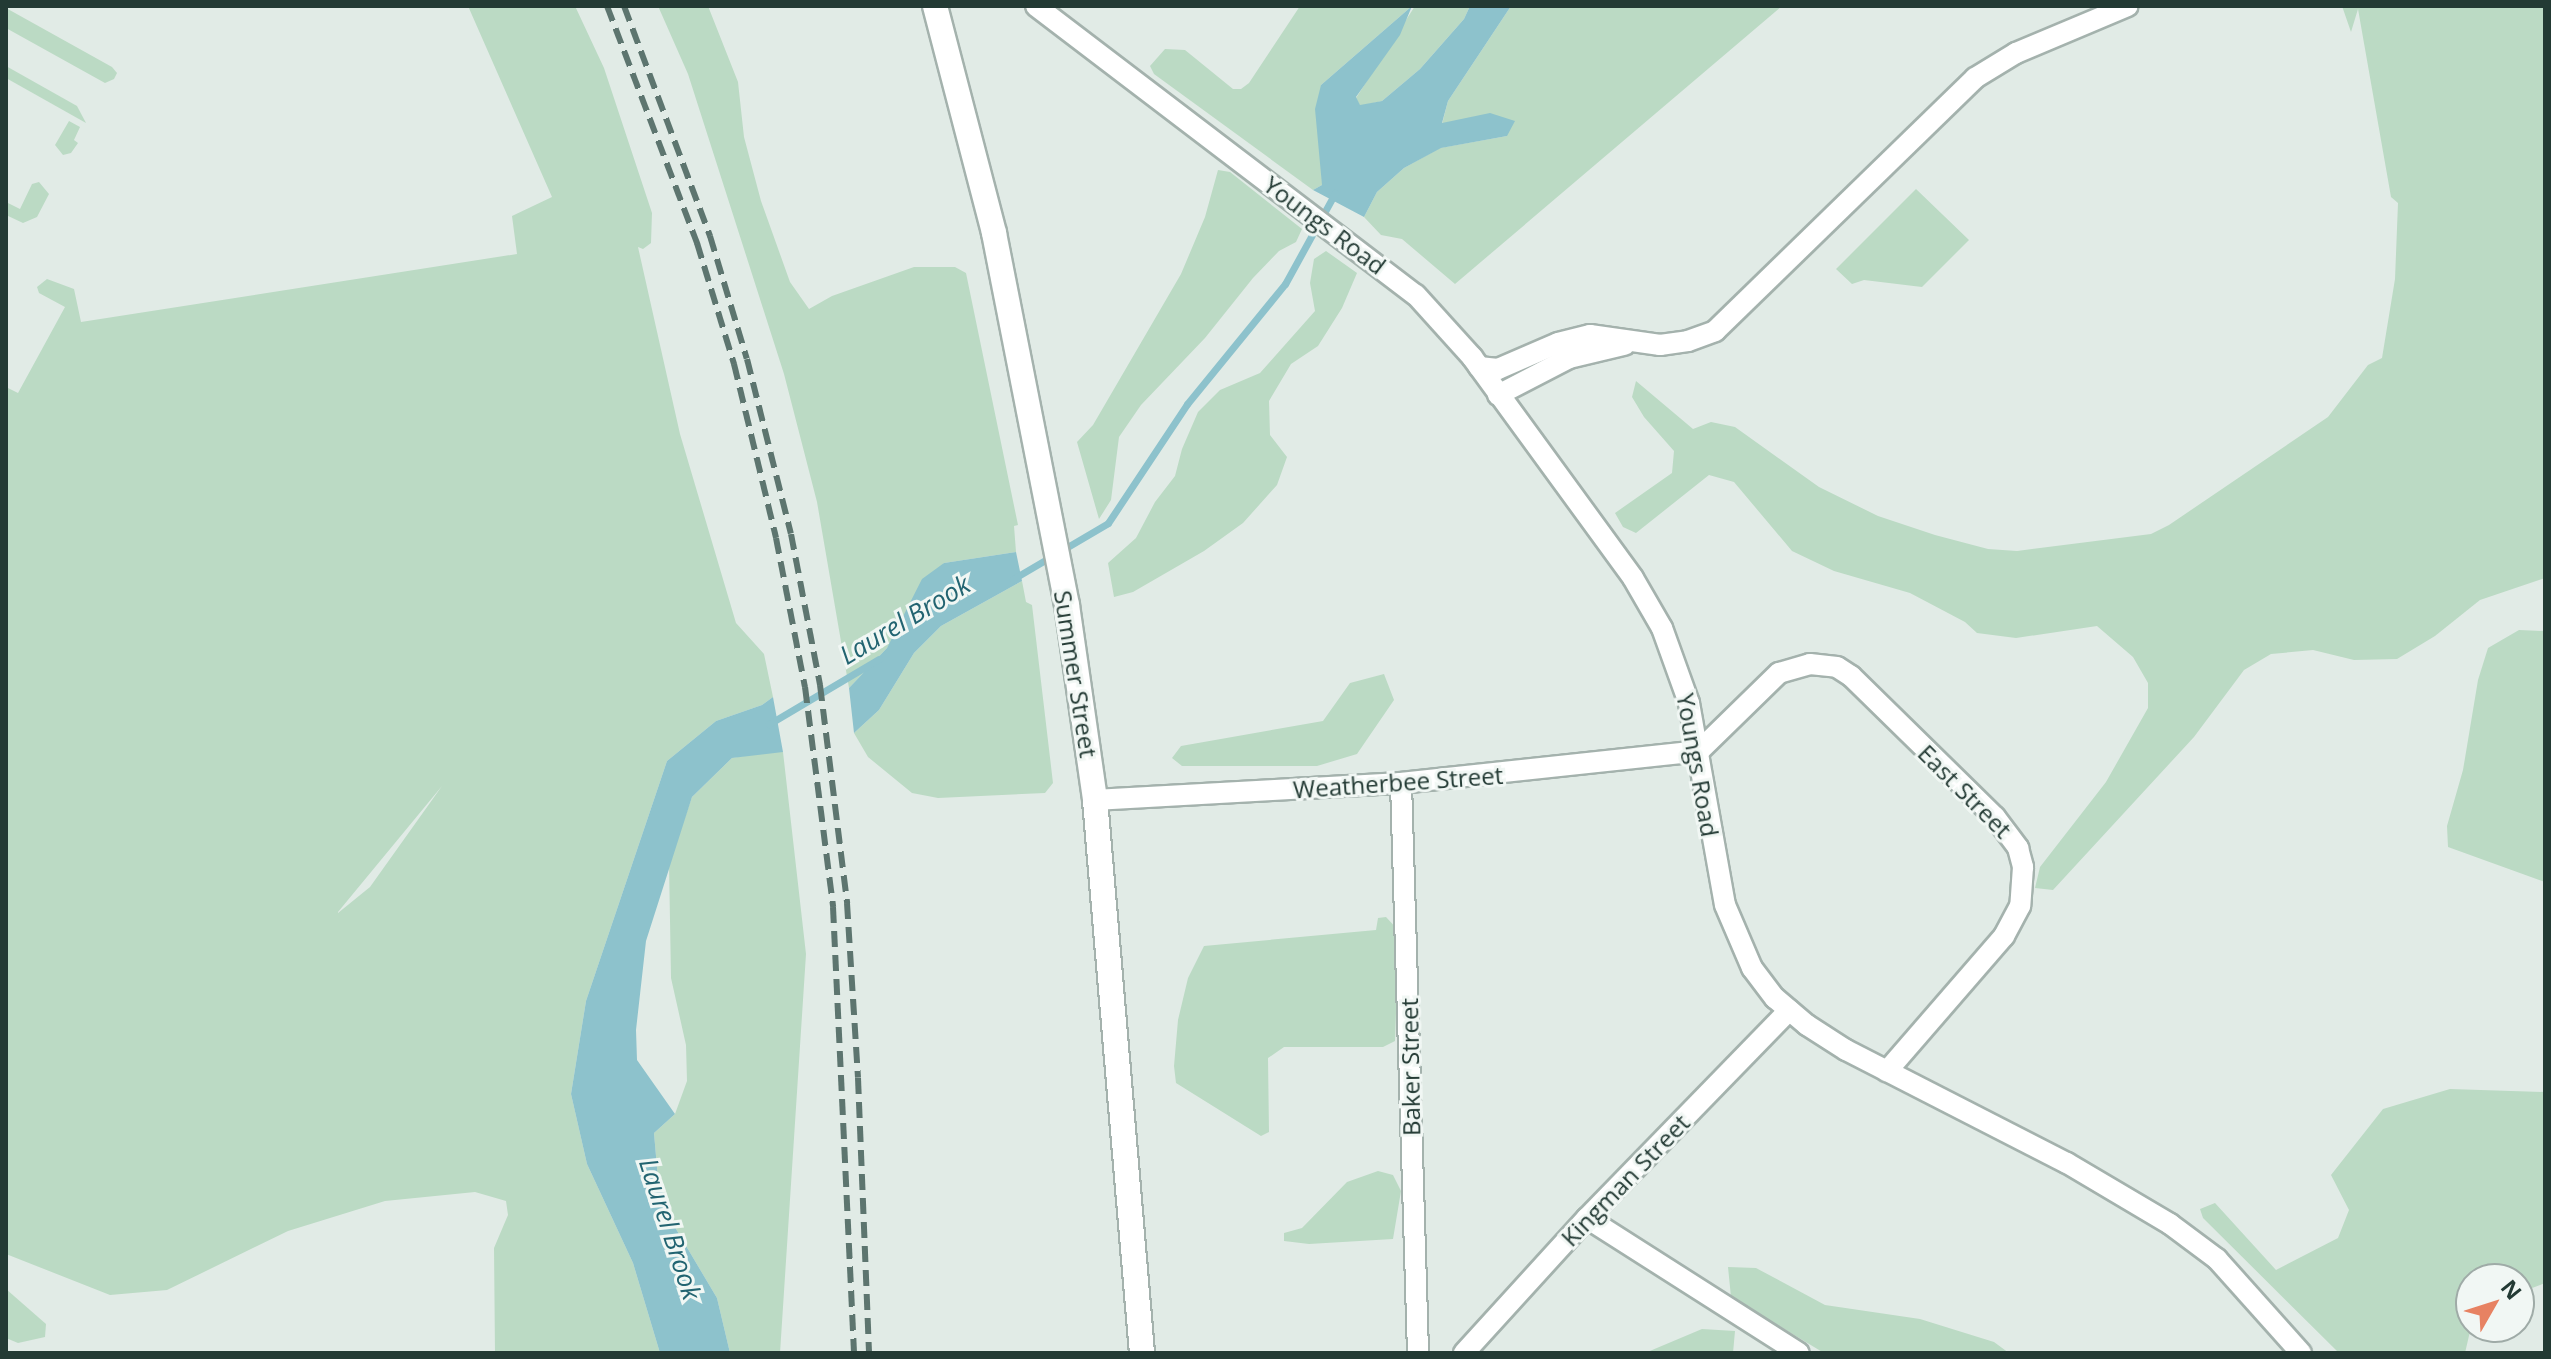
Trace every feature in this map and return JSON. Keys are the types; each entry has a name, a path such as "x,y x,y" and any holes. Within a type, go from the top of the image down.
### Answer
{"main road":[{"name":"Summer Street","path":"935,6 994,233 1067,605 1095,800 1142,1353"}],"street":[{"name":"Youngs Road","path":"1036,6 1416,295 1479,367 1649,604 1682,679 1699,751 1715,862 1732,927 1752,968 1789,1010 1846,1050 2067,1163 2164,1220 2217,1259 2301,1353"},
{"path":"1479,367 1498,369 1558,343 1590,335 1632,343 1674,344 1715,331 1975,78 2016,53 2128,6"},
{"path":"1498,395 1569,358 1632,343"},
{"name":"East Street","path":"1699,751 1779,673 1810,664 1837,667 1851,676 2012,837 2018,848 2024,877 2015,920 1887,1071"},
{"name":"Weatherbee Street","path":"1095,800 1401,783 1699,751"},
{"name":"Baker Street","path":"1401,783 1418,1353"},
{"name":"Kingman Street","path":"1464,1353 1587,1218 1789,1010"},
{"path":"1587,1218 1799,1353"}],"green space":[{"path":"468,6 575,6 604,68 652,213 651,243 643,249 638,247 680,434 736,623 764,654 773,697 762,705 716,721 667,761 586,1001 571,1094 587,1164 633,1263 660,1353 495,1353 494,1248 508,1215 506,1201 475,1192 385,1201 288,1231 167,1290 110,1295 6,1254 6,387 18,393 65,307 39,293 37,287 47,279 74,289 81,322 517,254 512,216 552,197","holes":["442,786 370,887 338,913"]},
{"path":"658,6 708,6 738,82 744,137 761,201 790,282 809,309 832,296 914,267 955,267 966,273 1018,525 1014,526 1016,552 944,563 887,648 849,688 817,502 784,374 688,74"},
{"path":"1300,6 1412,6 1321,85 1322,185 1313,190 1154,74 1150,66 1165,49 1185,50 1233,89 1241,89 1249,83"},
{"path":"1415,6 1470,6 1464,19 1420,69 1382,101 1360,106 1356,98"},
{"path":"1511,6 1782,6 1455,284 1402,239 1381,235 1364,217 1377,192 1404,168 1440,148 1507,136 1442,124 1448,101"},
{"path":"2342,6 2545,6 2545,578 2480,600 2435,636 2397,659 2354,660 2313,650 2271,654 2244,670 2194,737 2053,890 2035,888 2040,867 2106,782 2148,708 2148,683 2133,657 2097,626 2016,638 1977,633 1965,622 1910,593 1834,571 1792,551 1734,482 1709,475 1636,533 1623,527 1615,513 1672,473 1674,451 1644,417 1632,397 1636,381 1693,429 1711,422 1735,427 1819,487 1878,516 1935,535 1988,549 2017,551 2151,534 2169,525 2328,417 2368,365 2382,358 2395,279 2398,203 2391,197 2358,9 2351,32"},
{"path":"6,8 112,67 117,73 114,79 105,83 6,28"},
{"path":"6,66 77,106 86,123 6,78"},
{"path":"69,121 80,127 74,140 78,143 71,153 63,155 55,145"},
{"path":"1218,170 1230,172 1302,229 1296,242 1279,251 1253,278 1205,338 1141,405 1119,437 1111,500 1099,519 1077,442 1093,425 1181,274 1205,217"},
{"path":"39,182 49,194 37,217 23,223 6,215 6,202 20,209 32,184"},
{"path":"1916,189 1969,240 1922,287 1864,280 1852,284 1836,269"},
{"path":"1326,251 1357,273 1342,308 1318,346 1291,364 1269,401 1270,435 1287,457 1277,485 1243,523 1204,551 1133,592 1114,597 1108,563 1136,538 1155,502 1175,476 1182,449 1198,412 1220,390 1260,373 1315,311 1310,283 1314,259"},
{"path":"1022,581 1026,602 1032,605 1053,783 1045,793 938,798 912,793 868,757 854,733 879,710 914,653 941,626"},
{"path":"2519,630 2545,631 2545,882 2448,847 2447,826 2463,770 2478,680 2488,648"},
{"path":"1384,674 1394,700 1357,754 1317,766 1182,766 1172,758 1181,746 1323,721 1350,683"},
{"path":"783,752 806,954 780,1353 730,1353 717,1298 676,1229 658,1179 654,1133 675,1114 687,1081 686,1045 671,978 669,863 692,797 732,758"},
{"path":"1386,917 1399,931 1395,1041 1383,1047 1284,1047 1268,1058 1269,1132 1261,1136 1176,1083 1174,1066 1178,1020 1188,978 1204,946 1376,930 1378,918"},
{"path":"2450,1089 2545,1092 2545,1283 2535,1287 2535,1263 2455,1263 2455,1343 2467,1343 2465,1353 2339,1353 2203,1218 2200,1209 2215,1203 2276,1270 2338,1238 2349,1210 2331,1175 2383,1109"},
{"path":"1378,1171 1393,1175 1401,1191 1393,1239 1309,1244 1284,1241 1284,1233 1302,1228 1347,1182"},
{"path":"1728,1267 1756,1268 1825,1305 1920,1319 1994,1342 2009,1353 1824,1353 1731,1297"},
{"path":"6,1289 46,1324 45,1337 18,1343 6,1338"},
{"path":"1702,1329 1735,1331 1733,1353 1645,1353"}],"water":[{"path":"1412,6 1400,35 1356,97 1360,105 1382,101 1420,69 1464,19 1470,6 1511,6 1448,101 1442,123 1490,113 1515,121 1507,136 1441,148 1404,168 1377,192 1364,217 1313,190 1322,185 1315,109 1321,85"},
{"path":"1016,552 1022,581 941,626 914,653 879,710 854,733 849,688 887,648 922,579 944,563"},
{"path":"773,697 783,752 732,758 692,797 646,941 636,1030 637,1060 675,1114 654,1133 658,1179 676,1229 717,1298 730,1353 660,1353 633,1263 587,1164 571,1094 586,1001 667,761 716,721 762,705"}],"waterway":[{"name":"Laurel Brook","path":"1013,579 1108,523 1187,404 1285,284 1335,193"},
{"name":"Laurel Brook","path":"769,724 879,659"}],"railway":[{"path":"607,6 697,243 734,364 776,538 805,687 833,907 854,1353"},
{"path":"624,6 710,236 747,359 791,534 820,685 847,903 858,1078 869,1353"}]}
